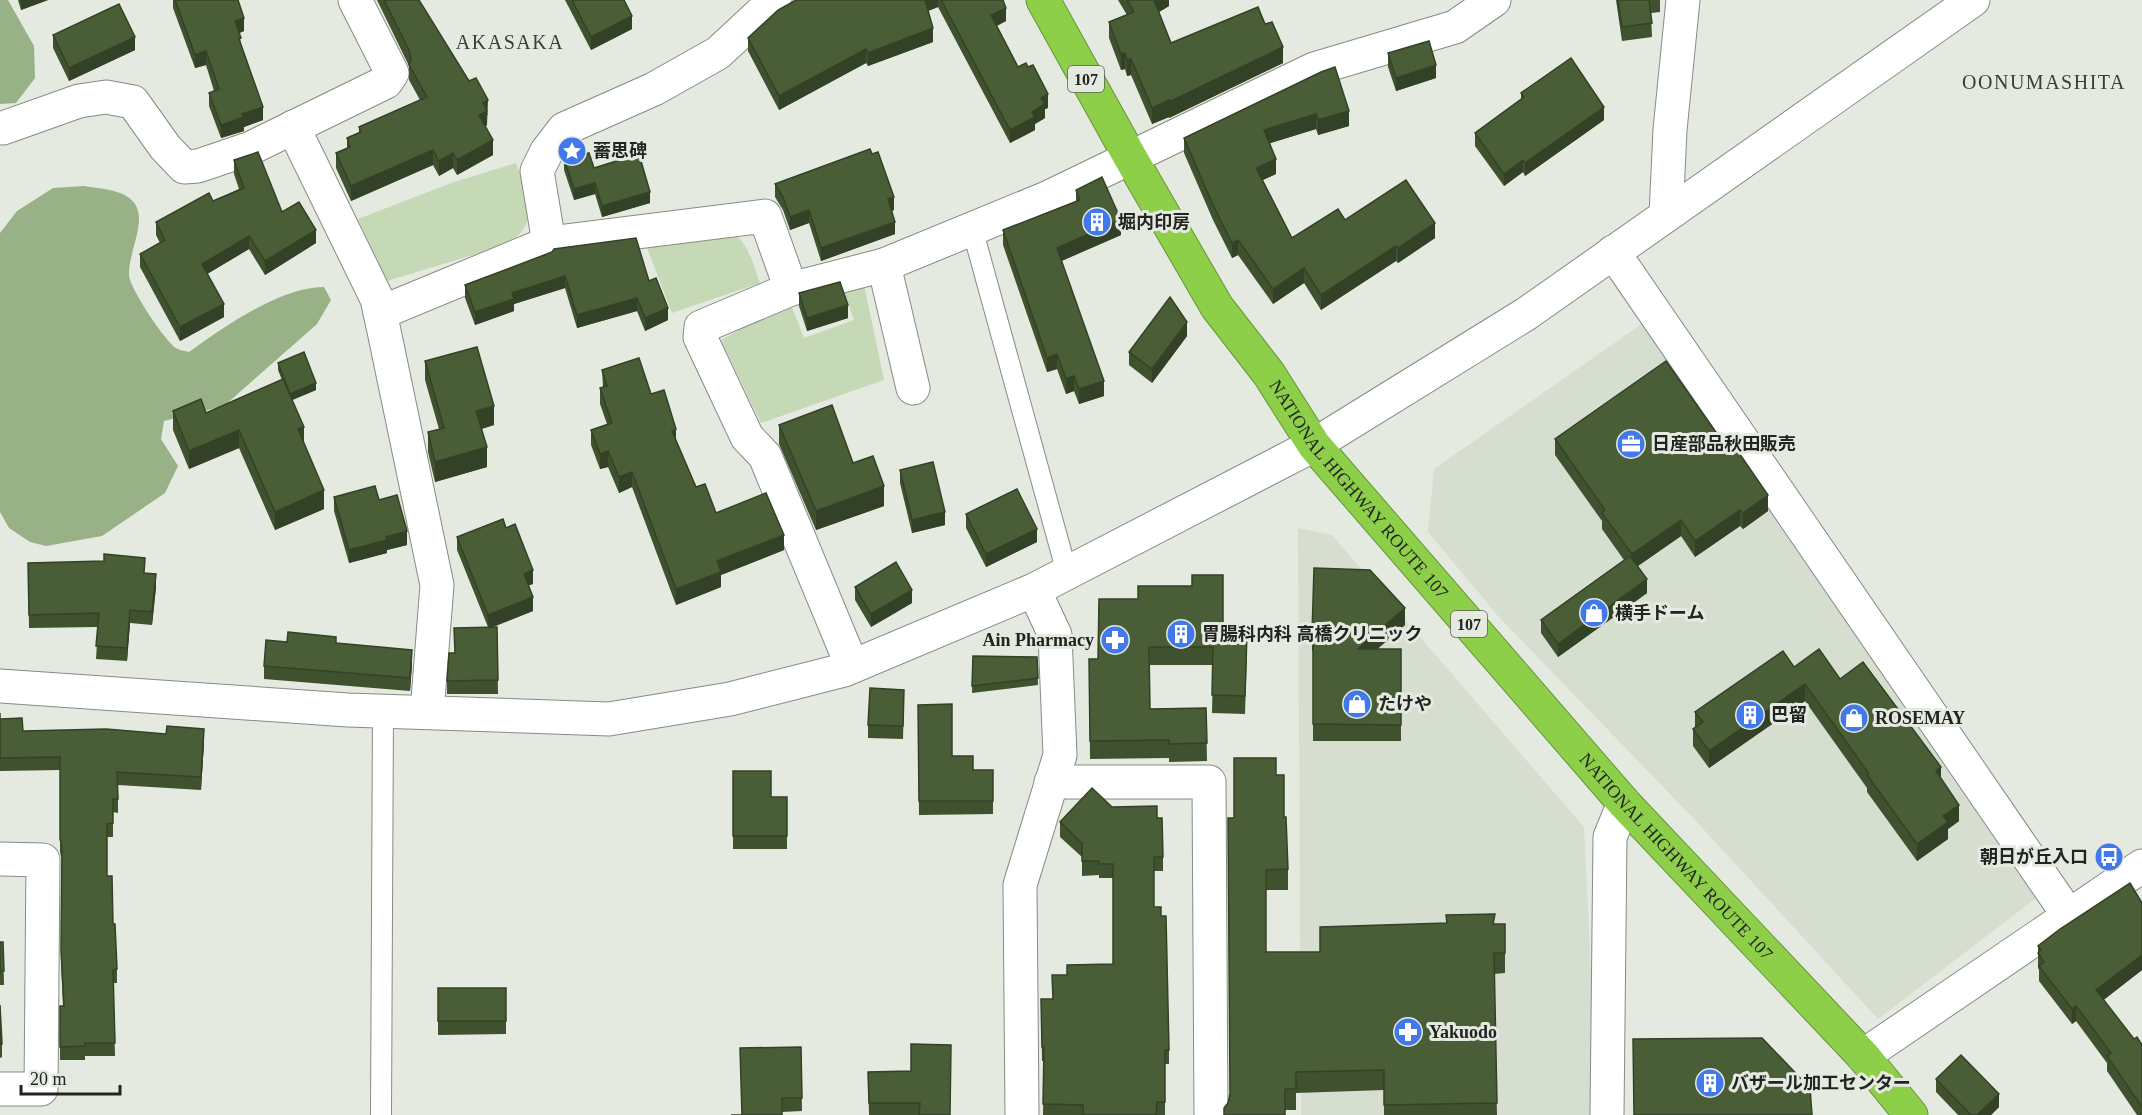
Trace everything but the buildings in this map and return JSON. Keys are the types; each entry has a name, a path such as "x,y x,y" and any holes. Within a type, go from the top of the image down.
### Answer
{"highway":[{"name":"NATIONAL HIGHWAY ROUTE 107","path":"1043,0 1217,307 1269,374 1314,445 1624,802 1863,1056 1911,1115"}],"street":[{"path":"3,128 79,100 106,97 134,102 165,147 184,167 198,166 251,148 386,82 392,73 355,0"},
{"path":"549,243 537,171 547,151 564,129 654,89 718,53 775,0"},
{"path":"852,666 765,456 747,437 700,337 701,327 791,289 884,265 1047,198 1314,69 1455,27 1494,0"},
{"path":"1665,215 1670,130 1683,0"},
{"path":"0,686 383,711 609,719 730,699 852,666 1034,590 1314,445 1526,314 1973,0"},
{"path":"293,128 377,299 437,585 427,712"},
{"path":"380,313 549,243 765,216 791,289"},
{"path":"1613,252 2069,916"},
{"path":"884,265 913,388"},
{"path":"1022,1115 1020,885 1060,755 1055,635 1034,590"},
{"path":"1051,782 1209,782 1211,1115"},
{"path":"1606,1115 1610,837 1624,802"},
{"path":"0,859 43,860 41,1089 0,1089"},
{"path":"1863,1056 2142,866"}],"lane":[{"path":"972,228 1067,573"},
{"path":"381,1115 383,711"}],"shaded area":[{"path":"1646,321 2039,896 1878,1019 1695,820 1498,616 1428,532 1434,469"},
{"path":"1298,528 1332,535 1584,827 1598,1115 1301,1115"}],"green space":[{"path":"0,0 8,0 34,46 35,78 16,103 0,104"},
{"path":"516,163 525,187 529,208 525,227 517,236 506,245 387,281 358,219 451,183"},
{"path":"84,186 125,195 135,204 139,220 129,275 141,302 156,325 177,349 189,352 253,310 289,294 324,287 331,300 317,324 224,406 164,421 161,439 178,466 165,493 102,536 46,546 30,542 9,528 0,512 0,233 17,211 53,188"},
{"path":"729,230 745,246 760,283 672,313 645,243"},
{"path":"863,280 884,380 761,423 721,340 790,302 804,338 854,320 842,286"}],"place":[{"name":"蓄思碑","path":"572,151"},
{"name":"堀内印房","path":"1097,222"},
{"name":"日産部品秋田販売","path":"1631,444"},
{"name":"横手ドーム","path":"1594,613"},
{"name":"胃腸科内科 高橋クリニック","path":"1181,634"},
{"name":"Ain Pharmacy","path":"1115,640"},
{"name":"たけや","path":"1357,704"},
{"name":"巴留","path":"1750,715"},
{"name":"ROSEMAY","path":"1854,718"},
{"name":"朝日が丘入口","path":"2109,857"},
{"name":"Yakuodo","path":"1408,1032"},
{"name":"バザール加工センター","path":"1710,1083"}],"district":[{"name":"AKASAKA","path":"510,42"},
{"name":"OONUMASHITA","path":"2044,82"}]}
